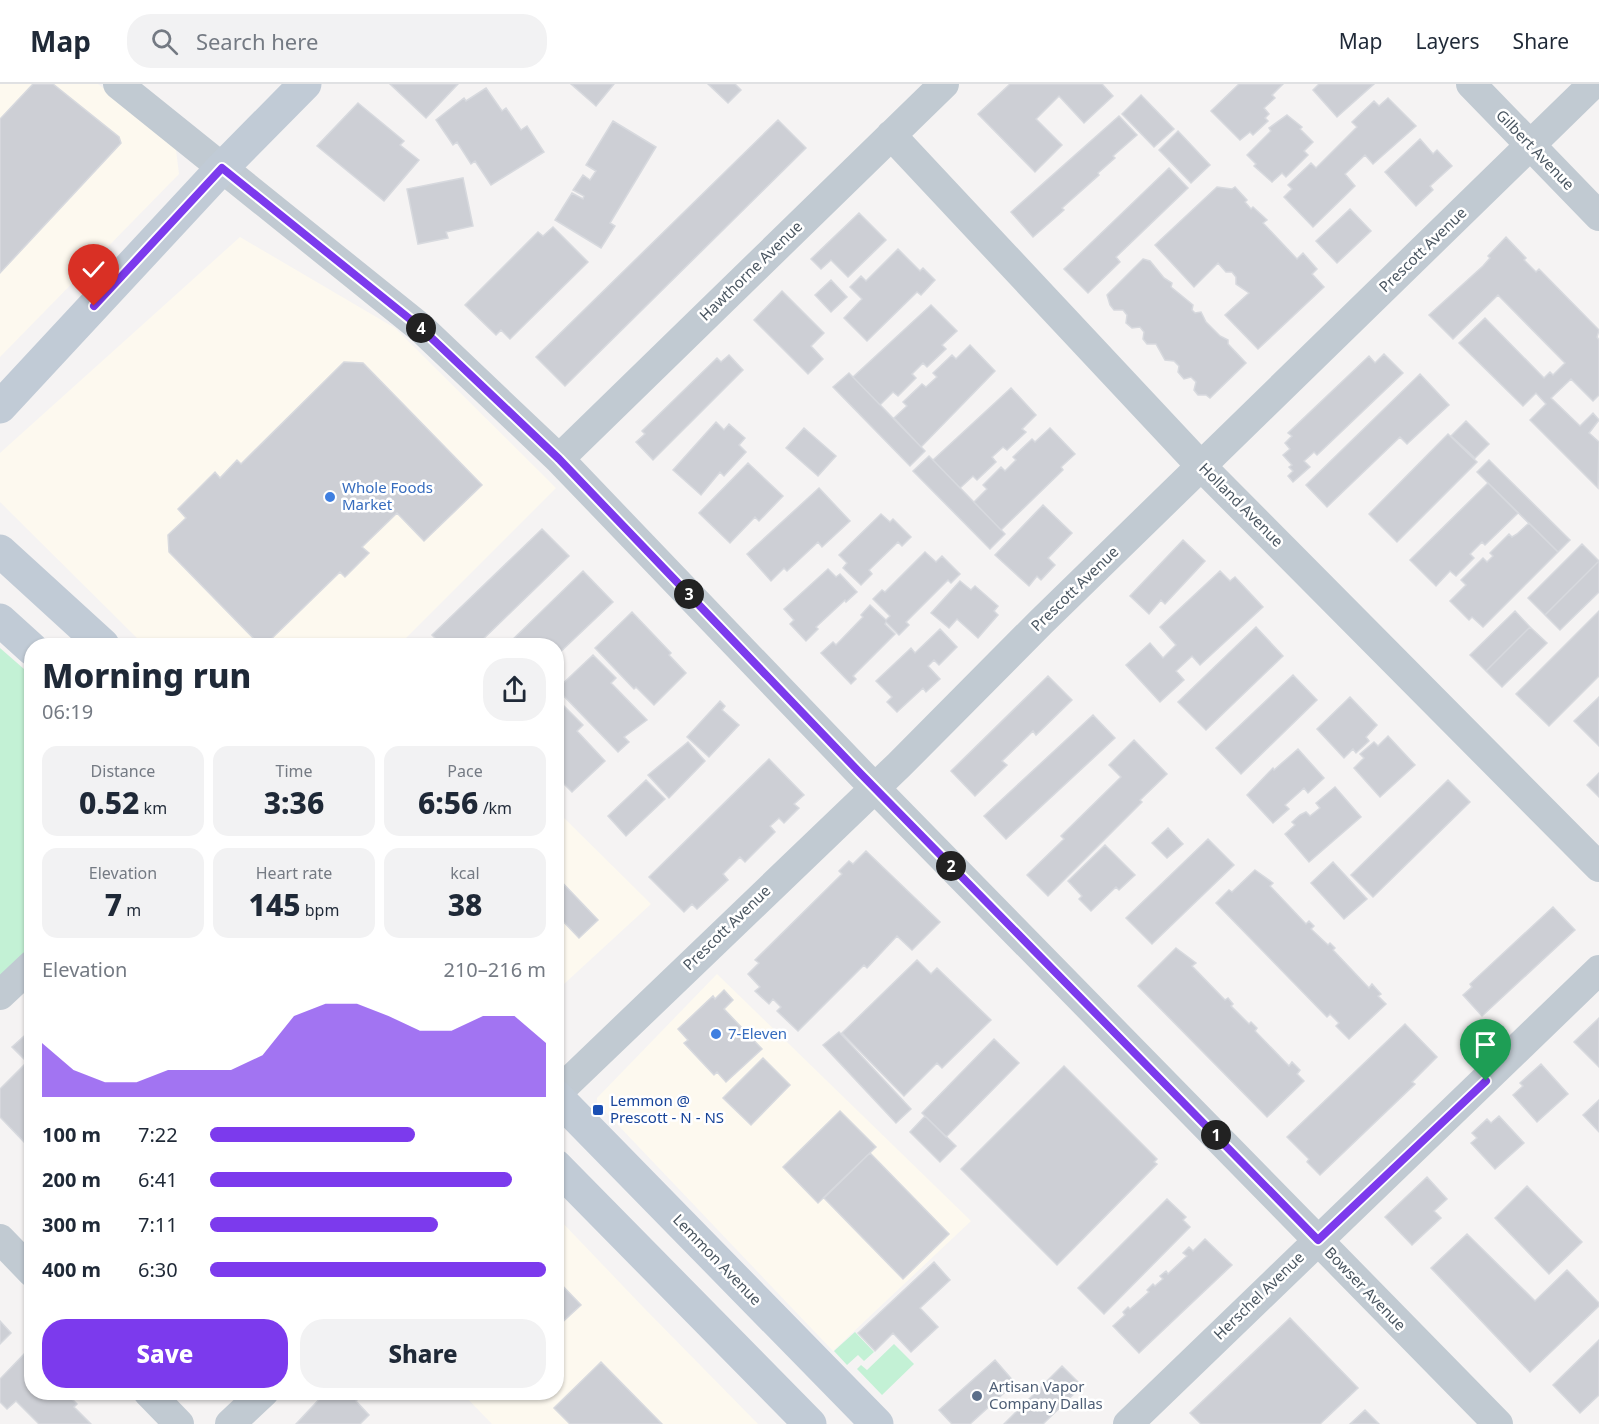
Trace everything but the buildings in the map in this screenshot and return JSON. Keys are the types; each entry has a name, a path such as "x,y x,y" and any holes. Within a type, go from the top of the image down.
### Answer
{"main road":[{"path":"0,407 222,168 305,84"},
{"path":"0,551 95,638"},
{"path":"0,620 24,642"},
{"name":"Lemmon Avenue","path":"564,1103 877,1424"},
{"path":"564,1174 810,1424"}],"street":[{"name":"Bowser Avenue","path":"118,84 421,328 559,459 875,788 1498,1424"},
{"name":"Hawthorne Avenue","path":"559,459 944,84"},
{"name":"Gilbert Avenue","path":"1471,84 1529,147 1599,216"},
{"name":"Prescott Avenue","path":"564,1087 875,788 1593,84"},
{"name":"Holland Avenue","path":"891,135 1202,466 1599,867"},
{"name":"Herschel Avenue","path":"1128,1424 1599,970"},
{"path":"0,995 24,972"},
{"path":"0,1239 24,1264"},
{"path":"156,1400 179,1424"},
{"path":"230,1424 256,1400"}],"shaded area":[{"path":"0,84 98,84 167,138 176,150 179,174 0,357"},
{"path":"240,237 395,328 556,488 406,638 137,638 0,502 0,453"},
{"path":"564,818 651,904 564,984"},
{"path":"717,974 971,1221 833,1351 597,1103 597,1098"},
{"path":"564,1224 758,1424 492,1424 469,1400 564,1400"}],"green space":[{"path":"0,648 24,669 24,955 0,979"},
{"path":"855,1332 874,1352 864,1361 858,1355 847,1365 834,1351"},
{"path":"894,1344 914,1364 882,1395 857,1369 861,1365 867,1370"}],"place":[{"name":"Whole Foods Market","path":"330,497"},
{"name":"7-Eleven","path":"716,1034"},
{"name":"Lemmon @ Prescott - N - NS","path":"598,1110"},
{"name":"Artisan Vapor Company Dallas","path":"977,1396"}],"route":[{"path":"94,306 222,168 421,328 559,459 860,773 1318,1240 1486,1081"}]}
